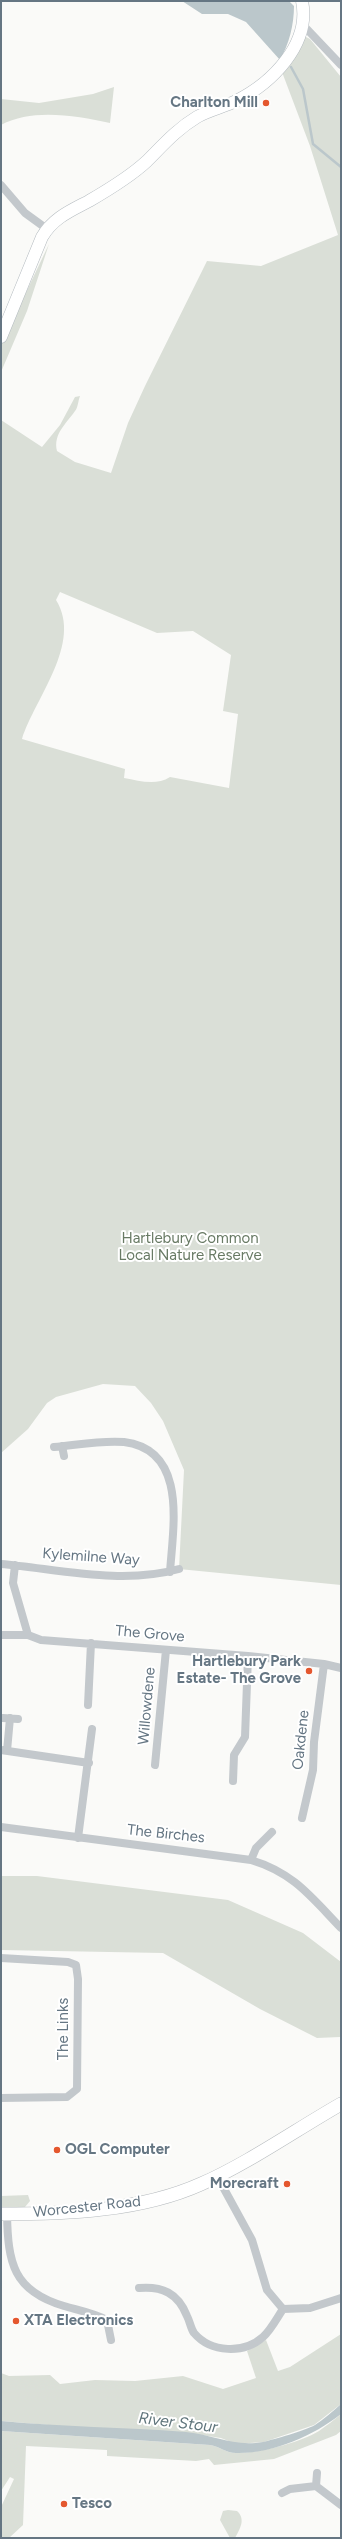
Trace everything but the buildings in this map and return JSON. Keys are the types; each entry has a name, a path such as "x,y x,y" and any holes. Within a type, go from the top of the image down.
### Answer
{"main road":[{"path":"1,337 47,229 55,220 99,195 146,162 164,142 198,116 237,100 260,85 276,71 292,51 303,25 302,1"},
{"name":"Worcester Road","path":"4,2214 77,2211 135,2203 192,2188 217,2176 341,2104"}],"street":[{"path":"303,25 341,65"},
{"path":"1,185 25,213 47,229"},
{"path":"64,1456 58,1446 109,1441 124,1442 138,1445 160,1463 172,1487 173,1520 170,1572"},
{"name":"Kylemilne Way","path":"1,1564 109,1575 144,1575 170,1572 179,1569"},
{"path":"15,1565 13,1583 28,1635"},
{"name":"The Grove","path":"1,1635 28,1635 41,1640 248,1656 324,1664 341,1668"},
{"path":"88,1705 91,1643"},
{"name":"Willowdene","path":"155,1765 166,1650"},
{"path":"233,1781 234,1755 245,1738 248,1656"},
{"name":"Oakdene","path":"302,1818 313,1770 314,1742 324,1664"},
{"path":"10,1718 4,1751 89,1763"},
{"path":"78,1838 89,1763 92,1729"},
{"name":"The Birches","path":"1,1827 251,1860 274,1867 293,1879 341,1928"},
{"path":"251,1860 256,1848 272,1832"},
{"name":"The Links","path":"1,1958 68,1962 76,1965 78,1979 77,2089 66,2097 1,2098"},
{"path":"217,2176 252,2240 268,2290 283,2309"},
{"path":"4,2214 11,2260 27,2288 44,2299 98,2315 107,2320 110,2340"},
{"path":"138,2288 154,2287 170,2293 181,2304 193,2332 204,2344 218,2348 237,2349 256,2342 265,2336 283,2309"},
{"path":"283,2309 310,2308 341,2298"},
{"path":"316,2473 316,2486"},
{"path":"282,2493 290,2490 316,2486 341,2505"}],"green space":[{"name":"Hartlebury Common Local Nature Reserve","path":"304,36 310,39 341,77 341,1585 179,1569 184,1470 163,1421 151,1403 135,1386 103,1384 56,1397 47,1403 28,1429 1,1453 1,420 42,447 60,425 75,397 80,396 76,410 59,434 56,445 57,451 75,462 111,473 128,423 207,261 261,266 338,235 310,146 282,72","holes":["60,592 157,633 193,631 231,655 223,711 238,714 229,788 170,777 165,780 154,782 124,778 125,769 22,739 61,652 64,634 63,617 56,600"]},
{"path":"114,87 110,123 69,116 41,115 13,120 1,125 1,99 39,103 93,94"},
{"path":"49,244 27,311 1,372 1,345"},
{"path":"1,1876 37,1876 228,1900 303,1933 341,1962 341,2039 340,2037 317,2038 260,2009 163,1953 1,1950"},
{"path":"28,2195 30,2201 25,2207 1,2207 1,2196"},
{"path":"341,2334 341,2404 314,2425 264,2442 236,2444 221,2438 187,2433 96,2429 1,2421 1,2373 9,2376 50,2375 60,2384 95,2380 135,2381 183,2376 223,2389 256,2378 247,2351 266,2340 278,2371 290,2367"},
{"path":"341,2414 341,2431 336,2435 274,2459 214,2465 209,2459 196,2461 107,2456 107,2450 26,2446 23,2525 9,2538 1,2538 1,2507 14,2479 10,2477 1,2491 1,2431 210,2445 232,2453 245,2453 301,2440 319,2431"},
{"path":"223,2511 237,2511 240,2514 242,2521 235,2538 230,2538 220,2520"}],"shaded area":[{"path":"182,1 289,1 294,6 292,27 280,60 246,22 228,14 202,14"},
{"path":"341,2404 341,2414 318,2430 278,2447 250,2453 232,2453 210,2445 1,2431 1,2421 47,2425 186,2432 233,2442 252,2443 275,2439 315,2425"}],"waterway":[{"path":"291,67 303,89 313,144 341,167"}],"place":[{"name":"Charlton Mill","path":"266,103"},
{"name":"Hartlebury Park Estate- The Grove","path":"309,1671"},
{"name":"OGL Computer","path":"57,2150"},
{"name":"Morecraft","path":"287,2184"},
{"name":"XTA Electronics","path":"16,2321"},
{"name":"Tesco","path":"64,2504"}],"water label":[{"name":"River Stour","path":"178,2423"}]}
